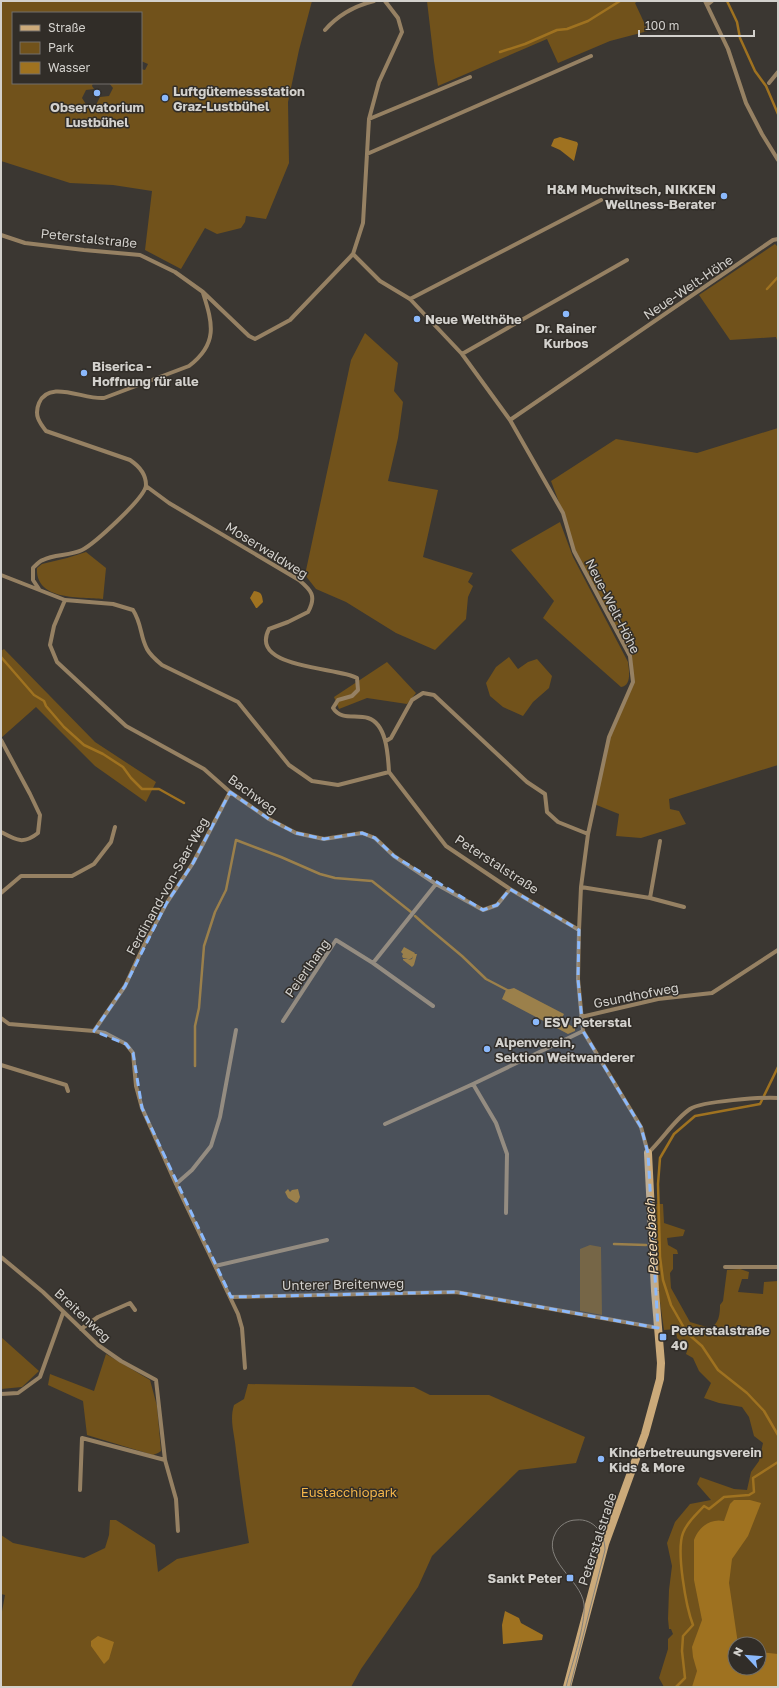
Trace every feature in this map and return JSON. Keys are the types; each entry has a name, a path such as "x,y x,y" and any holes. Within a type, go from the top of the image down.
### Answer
{"street":[{"path":"325,30 331,23 351,8 374,1"},
{"path":"203,292 249,336 255,339 290,320 353,254 363,223 369,119 379,82 402,32 398,18 384,1"},
{"path":"712,1 706,3 728,50 746,103 762,134 778,160"},
{"path":"367,154 591,56"},
{"path":"769,83 778,72"},
{"path":"369,119 470,77"},
{"path":"410,300 601,200"},
{"name":"Peterstalstraße","path":"1,235 25,243 140,255 175,272 203,292"},
{"name":"Neue-Welt-Höhe","path":"510,420 778,238"},
{"name":"Neue-Welt-Höhe","path":"353,254 380,281 410,300 462,354 510,420 563,513 574,552 630,656 634,682 609,737 588,834 581,887 579,930"},
{"path":"462,354 627,260"},
{"path":"40,590 33,580 33,568 42,560 81,550 106,532 141,496 146,486 144,474 137,465 130,460 46,431 39,421 36,412 41,399 49,392 60,390 95,399 104,398 189,366 199,359 206,347 212,330 211,317 203,292"},
{"name":"Moserwaldweg","path":"146,486 169,503 299,580 310,590 312,599 308,612 269,629 266,638 269,648 276,656 357,678 358,690 352,696 338,700 333,708 340,715 368,718 376,724 386,741 389,772"},
{"path":"1,575 65,600 113,604 133,610 140,620 147,648 154,658 162,665 238,702 289,765 312,781 338,785 389,772"},
{"name":"Bachweg","path":"65,600 54,626 50,645 57,662 126,726 204,768 230,792 269,819 296,833 324,839 362,833 375,838 394,856 436,884 483,910 497,905 510,889"},
{"path":"386,741 390,738 412,700 423,694 434,695 527,782 545,794 547,812 558,822 588,834"},
{"path":"1,740 40,815 38,833 30,839 17,841 1,832"},
{"name":"Peterstalstraße","path":"389,772 446,846 510,889 579,930 578,979 583,1031 641,1127 648,1153 661,1363 660,1379 652,1411 605,1545 568,1687"},
{"name":"Ferdinand-von-Saar-Weg","path":"94,1031 125,986 145,943 166,904 193,864 230,792"},
{"path":"1,893 21,876 72,876 94,864 111,842 114,827"},
{"path":"650,898 660,841"},
{"path":"374,963 436,884"},
{"path":"581,887 650,898 684,907"},
{"name":"Peierlhang","path":"283,1021 336,940 374,963 433,1006"},
{"name":"Gsundhofweg","path":"581,1017 658,999 712,993 778,950"},
{"path":"1,1018 9,1024 105,1033 126,1044 133,1053 136,1086 142,1108 176,1184 231,1297 242,1328 245,1368"},
{"path":"176,1184 192,1170 211,1146 220,1116 236,1030"},
{"path":"385,1124 473,1084 583,1031"},
{"path":"1,1065 66,1085 68,1091"},
{"path":"473,1084 496,1123 507,1154 506,1213"},
{"path":"648,1153 692,1108 718,1102 778,1098"},
{"path":"215,1266 327,1240"},
{"name":"Breitenweg","path":"1,1257 43,1292 98,1345 121,1361 156,1380 165,1460"},
{"path":"725,1267 778,1267"},
{"name":"Unterer Breitenweg","path":"231,1297 456,1292 658,1328"},
{"path":"81,1330 98,1317 130,1303 135,1310"},
{"path":"1,1394 18,1393 40,1377 64,1313"},
{"path":"80,1490 82,1438 165,1460 176,1498 178,1531"}],"highlighted area":[{"path":"230,792 269,819 296,833 324,839 362,833 375,838 394,856 483,910 497,905 510,889 579,930 578,979 583,1031 641,1127 648,1153 658,1328 456,1292 231,1297 142,1108 133,1053 126,1044 94,1031 125,986 166,904 193,863"}],"green space":[{"path":"1,1 312,1 299,50 288,102 289,163 266,219 246,216 245,222 241,228 217,234 205,228 181,269 145,250 152,191 113,185 70,183 1,161"},
{"path":"427,1 638,1 635,3 648,31 610,41 558,63 547,39 438,86"},
{"path":"775,244 778,247 778,343 776,337 730,340 699,295"},
{"path":"365,333 398,363 394,391 403,402 398,438 388,481 438,490 423,557 473,573 468,582 473,586 468,597 466,619 435,650 396,633 346,602 316,589 305,575 351,360"},
{"path":"778,428 778,765 669,799 670,809 679,811 686,824 641,838 616,836 619,814 594,804 609,737 633,682 630,656 574,551 563,513 551,481 616,439 697,453"},
{"path":"560,522 573,557 628,662 629,677 627,684 624,686 621,687 543,618 554,601 511,550"},
{"path":"86,552 106,568 103,599 72,597 51,592 43,586 38,579 37,568 42,564"},
{"path":"4,649 95,742 156,782 146,802 95,766 36,707 1,738 1,651"},
{"path":"509,657 518,669 528,662 537,659 552,676 549,688 533,702 523,716 503,707 490,696 486,683 496,667"},
{"path":"387,662 416,693 407,704 367,698 339,709 334,697"},
{"path":"656,1204 663,1204 664,1223 685,1230 683,1236 667,1238 668,1245 677,1250 678,1254 673,1254 673,1269 670,1273 671,1288 690,1322 710,1328 715,1324 719,1315 720,1305 723,1301 727,1270 740,1269 749,1272 748,1279 742,1279 738,1292 763,1294 764,1282 778,1281 778,1687 664,1687 659,1678 668,1649 668,1639 673,1634 671,1629 669,1629 668,1619 672,1566 667,1543 675,1522 690,1504 711,1500 697,1484 700,1477 734,1489 747,1490 751,1472 759,1461 763,1443 754,1436 749,1417 742,1407 719,1403 704,1398 711,1383 699,1371 693,1358 686,1354 688,1348 677,1338 676,1329 664,1330 658,1287"},
{"path":"590,1245 601,1247 602,1315 580,1311 580,1249"},
{"path":"1,1337 39,1371 22,1387 1,1389"},
{"path":"106,1354 150,1380 157,1406 161,1451 158,1453 153,1455 87,1435 83,1401 48,1385 50,1374 94,1391"},
{"name":"Eustacchiopark","path":"248,1384 414,1387 430,1395 489,1395 585,1437 576,1463 519,1470 432,1556 418,1587 361,1669 351,1687 1,1687 1,1617 5,1595 1,1594 1,1535 13,1543 84,1558 105,1548 109,1535 110,1520 116,1520 155,1545 158,1572 177,1559 249,1543 232,1417 234,1405 244,1399"}],"water":[{"path":"560,137 577,142 578,144 574,161 560,150 551,146 554,139"},
{"path":"254,591 261,594 263,602 257,608 250,598"},
{"path":"404,947 415,953 414,954 417,954 412,967 403,960 408,959 403,958 402,956 403,954 401,952"},
{"path":"514,988 564,1014 561,1020 575,1028 575,1031 568,1034 502,999 506,990"},
{"path":"288,1189 290,1192 298,1189 300,1197 298,1202 296,1203 288,1198 285,1192"},
{"path":"734,1500 750,1500 761,1503 748,1536 732,1559 729,1583 737,1636 727,1636 727,1676 767,1676 767,1653 778,1654 778,1687 692,1687 697,1671 692,1647 702,1620 694,1580 694,1540 702,1527 706,1524 719,1520 724,1521 730,1504"},
{"path":"505,1611 519,1618 521,1623 543,1635 542,1640 503,1644 502,1625"},
{"path":"98,1636 114,1642 109,1659 104,1664 91,1646 91,1641"}],"waterway":[{"path":"500,52 525,44 557,30 567,29 588,21 620,1"},
{"name":"Petersbach","path":"727,1 737,22 740,38 755,71 766,86 778,114"},
{"path":"767,289 778,277"},
{"path":"1,657 34,695 44,701 46,706 64,727 84,745 103,754 123,767 142,789 159,789 184,803"},
{"path":"195,1066 195,1026 199,1008 204,946 215,912 226,890 236,840 320,874 335,878 372,881 411,912"},
{"path":"415,916 462,956 486,979 509,991"},
{"name":"Petersbach","path":"778,1067 760,1104 695,1116 674,1134 660,1158 658,1184 660,1257 663,1280 671,1305 687,1333 702,1346 718,1370 747,1393 764,1411 778,1435"},
{"path":"614,1244 646,1245"},
{"name":"Petersbach","path":"676,1687 685,1678 682,1651 683,1636 693,1625 685,1593 681,1565 681,1541 683,1533 687,1525 704,1506 709,1509 724,1497 749,1495 754,1492 753,1478 778,1462"}],"tram line":[{"path":"566,1687 581,1634 584,1604 576,1586 557,1560 553,1552 552,1542 556,1532 562,1525 570,1521 582,1520 593,1524 601,1533 605,1550 570,1687"}],"place":[{"name":"Observatorium Lustbühel","path":"97,93"},
{"name":"Luftgütemessstation Graz-Lustbühel","path":"165,98"},
{"name":"H&M Muchwitsch, NIKKEN Wellness-Berater","path":"724,196"},
{"name":"Dr. Rainer Kurbos","path":"566,314"},
{"name":"Neue Welthöhe","path":"417,319"},
{"name":"Biserica - Hoffnung für alle","path":"84,373"},
{"name":"ESV Peterstal","path":"536,1022"},
{"name":"Alpenverein, Sektion Weitwanderer","path":"487,1049"},
{"name":"Peterstalstraße 40","path":"663,1337"},
{"name":"Kinderbetreuungsverein Kids & More","path":"601,1459"},
{"name":"Sankt Peter","path":"570,1578"}]}
